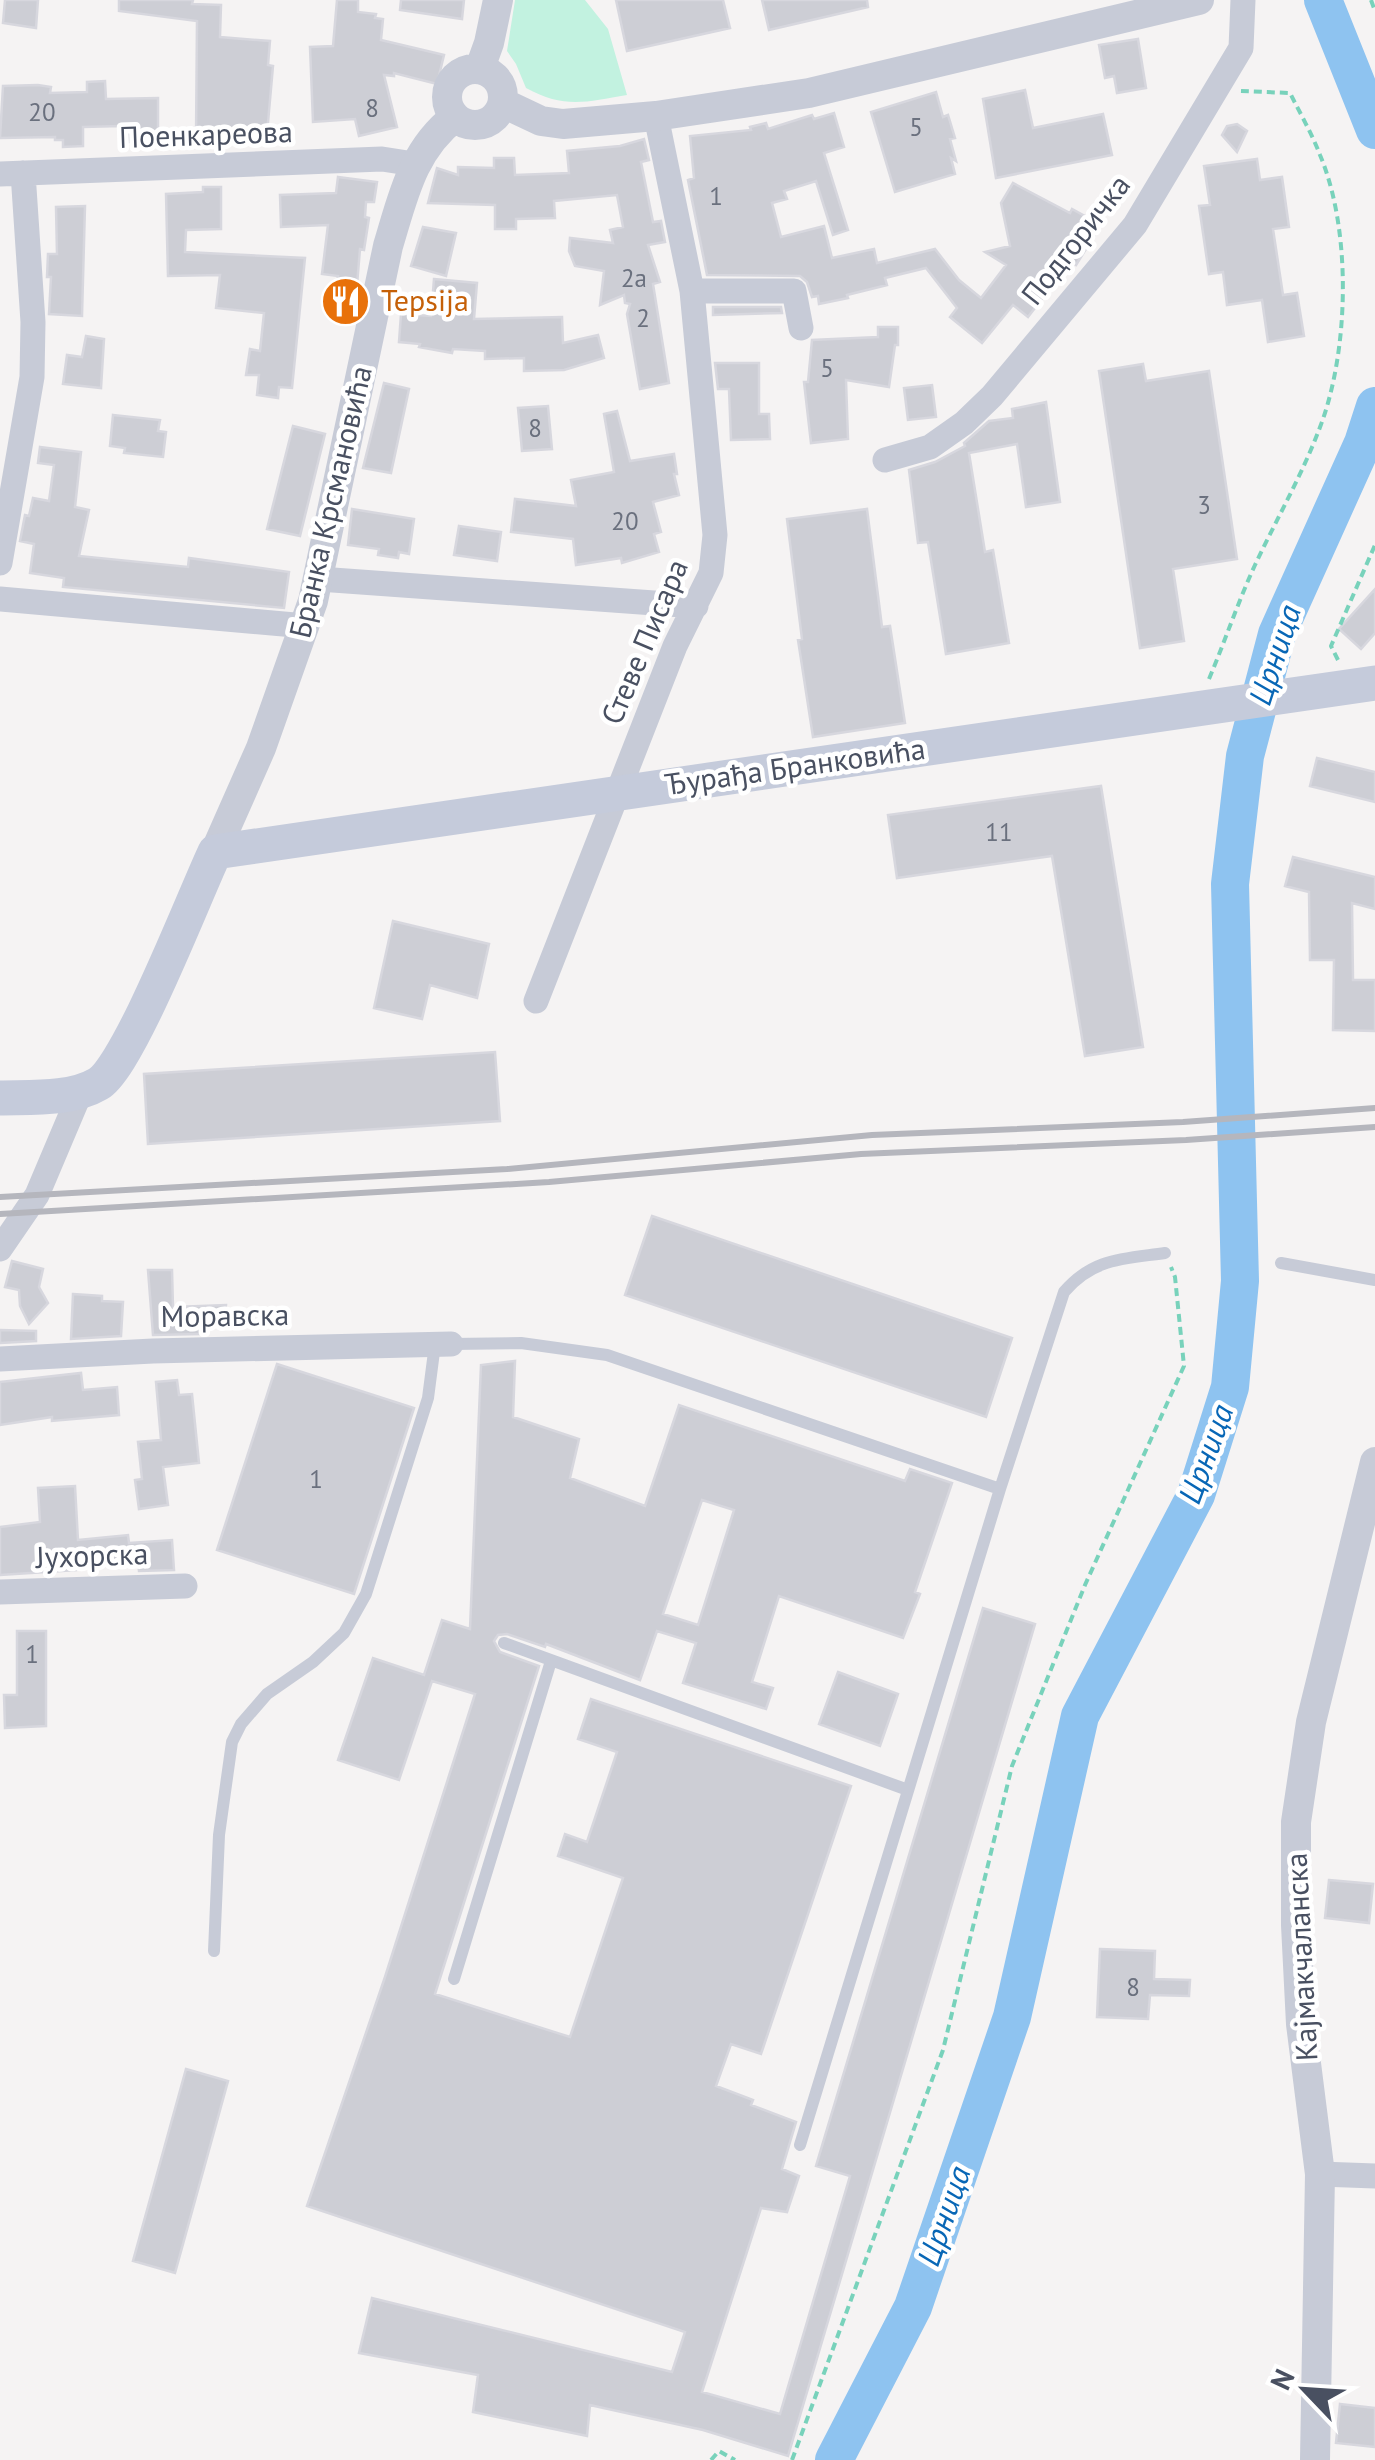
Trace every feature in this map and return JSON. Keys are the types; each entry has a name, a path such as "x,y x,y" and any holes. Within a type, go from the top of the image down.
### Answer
{"main road":[{"name":"Ђурађа Бранковића","path":"215,852 1354,686"},
{"name":"Бранка Крсмановића","path":"81,1091 105,1079 120,1061 215,852"},
{"path":"0,1098 81,1091"}],"street":[{"path":"480,68 498,0"},
{"path":"503,103 540,121 563,124 656,116 810,93 1199,0"},
{"name":"Подгоричка","path":"885,460 930,447 992,396 1135,224 1241,48 1243,0"},
{"path":"480,68 499,81 503,103 496,116 483,124 468,124 455,117 448,107 448,87 464,70 480,68"},
{"name":"Стеве Писара","path":"536,1002 675,646 711,573 716,535 692,291 656,116"},
{"name":"Бранка Крсмановића","path":"215,852 261,748 306,626 388,246 414,164 428,141 455,117"},
{"name":"Поенкареова","path":"12,174 382,160 414,164"},
{"path":"0,563 32,376 33,322 12,174"},
{"path":"692,291 794,291 800,328"},
{"path":"319,579 696,606"},
{"path":"0,599 306,626"},
{"path":"0,1248 37,1195 81,1091"},
{"name":"Моравска","path":"0,1359 152,1350 443,1344"},
{"name":"Кајмакчаланска","path":"1315,2460 1320,2174 1301,2024 1296,1822 1311,1722 1375,1462"},
{"name":"Јухорска","path":"0,1592 185,1586"},
{"path":"1320,2174 1375,2176"}],"lane":[{"path":"800,2145 1064,1292 1077,1277 1102,1262 1165,1252"},
{"path":"1281,1262 1375,1280"},
{"path":"214,1951 219,1835 232,1742 240,1724 267,1694 314,1662 344,1633 366,1594 443,1344 521,1343 607,1356 1000,1489"},
{"path":"504,1643 908,1790"},
{"path":"454,1979 551,1662"}],"path":[{"path":"1371,0 1375,11"},
{"path":"1183,710 1293,492 1324,416 1337,357 1342,294 1340,229 1322,158 1290,93 1216,90"},
{"path":"1354,686 1331,646 1375,545"},
{"path":"792,2460 943,2050 1012,1766 1085,1585 1184,1366 1175,1277 1165,1252"},
{"path":"711,2460 718,2451 735,2460"}],"green space":[{"path":"515,0 585,0 608,29 627,95 564,101 526,88 507,51"}],"building":[{"path":"5,0 38,0 36,28 3,23"},
{"path":"119,0 193,0 192,4 221,5 220,37 270,41 268,65 273,66 267,134 224,130 224,137 196,138 197,21 119,11"},
{"path":"337,0 358,0 358,12 383,19 381,40 444,55 437,84 394,73 384,75 397,127 359,136 355,119 313,122 310,47 333,46"},
{"path":"401,0 464,0 462,19 400,10"},
{"path":"616,0 723,0 730,28 627,51"},
{"path":"762,0 867,0 868,7 769,30"},
{"path":"1138,39 1146,88 1117,93 1114,76 1105,78 1099,45"},
{"path":"105,81 106,99 158,98 158,142 121,142 121,126 83,127 83,146 63,147 63,140 55,137 0,138 3,86 38,85 51,87 50,93 87,92 87,82"},
{"path":"1025,90 1033,128 1103,114 1112,155 996,178 983,99"},
{"path":"936,92 943,117 948,115 955,138 950,139 955,174 895,192 871,112"},
{"path":"834,113 844,147 824,153 848,230 833,235 816,181 784,191 787,199 772,203 781,237 824,226 832,258 874,249 877,263 935,249 959,280 981,298 1006,265 985,252 1010,246 1001,203 1013,183 1101,225 1076,265 1070,262 1028,317 1013,305 982,343 950,317 957,308 926,268 885,278 887,285 819,304 818,296 812,297 807,282 800,276 707,275 688,180 694,178 690,136 751,130 750,127 766,123 768,129 812,115 814,119"},
{"path":"1237,124 1247,131 1237,152 1222,135 1227,126"},
{"path":"644,139 649,160 641,162 653,222 661,221 665,242 648,245 660,282 653,284 669,383 640,389 627,314 630,304 625,303 624,295 600,305 604,271 575,266 569,251 570,238 613,243 610,230 623,227 617,195 554,201 555,218 516,219 516,229 495,229 495,205 428,203 437,168 458,175 458,167 494,168 494,158 514,158 515,175 569,173 567,151 620,146"},
{"path":"1257,159 1260,180 1282,177 1289,227 1273,229 1283,295 1297,293 1304,336 1268,342 1262,300 1227,305 1223,272 1209,274 1199,206 1210,205 1204,166"},
{"path":"338,177 377,182 374,202 366,202 365,217 369,218 364,250 360,249 360,286 353,320 331,316 338,276 322,274 328,225 281,227 280,195 336,193"},
{"path":"203,187 221,187 221,229 186,230 185,252 305,258 292,388 279,387 278,398 257,395 259,375 246,375 250,349 260,351 264,313 216,308 220,275 168,276 166,194 203,192"},
{"path":"85,206 82,316 49,314 48,254 57,254 56,207"},
{"path":"423,227 456,233 446,276 411,266"},
{"path":"434,279 477,283 474,319 562,317 563,343 598,335 604,358 564,370 524,371 524,358 485,359 485,351 453,349 452,353 399,342 401,314 431,316"},
{"path":"713,307 781,307 782,313 713,315"},
{"path":"878,327 898,327 889,387 846,380 848,439 811,443 804,382 808,382 812,340 878,337"},
{"path":"86,336 104,339 101,388 63,384 67,355 82,357"},
{"path":"715,363 759,363 759,414 769,414 770,439 731,440 729,389 718,389"},
{"path":"1143,364 1146,381 1209,371 1237,559 1173,569 1184,641 1140,648 1099,371"},
{"path":"384,383 409,389 391,473 363,468"},
{"path":"932,385 936,417 908,420 904,388"},
{"path":"1046,402 1060,502 1026,507 1017,444 969,453 985,552 993,550 1009,643 946,654 928,542 918,543 909,470 965,446 989,421 1013,418 1012,409"},
{"path":"548,406 552,449 522,451 518,408"},
{"path":"617,411 630,461 674,454 679,495 653,502 661,532 654,534 659,552 622,563 621,558 576,565 573,539 511,532 515,499 576,506 571,480 614,472 604,414"},
{"path":"113,415 160,420 158,431 166,432 163,457 124,453 125,448 110,446"},
{"path":"293,426 325,434 300,536 267,529"},
{"path":"40,447 81,452 75,507 89,510 79,556 188,567 189,558 289,572 284,608 63,587 64,578 30,573 34,544 20,541 25,515 29,516 33,498 49,501 54,465 38,463"},
{"path":"352,509 414,519 409,554 399,552 398,558 378,555 379,549 348,545"},
{"path":"867,509 882,627 890,626 905,723 813,737 798,640 802,639 787,519"},
{"path":"459,526 501,532 497,561 454,555"},
{"path":"1375,589 1375,633 1361,649 1339,629"},
{"path":"1317,758 1375,772 1375,802 1310,786"},
{"path":"1101,786 1143,1047 1085,1056 1052,856 897,878 888,815"},
{"path":"1293,857 1375,877 1375,909 1352,903 1353,980 1375,980 1375,1031 1333,1030 1334,960 1310,960 1309,892 1285,886"},
{"path":"393,921 489,944 477,998 430,985 422,1019 374,1008"},
{"path":"495,1052 500,1121 148,1144 144,1074"},
{"path":"652,1216 1012,1338 986,1417 625,1295"},
{"path":"12,1261 43,1269 39,1287 48,1303 29,1324 20,1306 19,1290 5,1287"},
{"path":"148,1270 172,1270 173,1307 226,1305 225,1322 200,1320 201,1334 153,1335"},
{"path":"73,1294 123,1302 121,1336 71,1339"},
{"path":"0,1330 36,1331 36,1341 0,1343"},
{"path":"515,1361 513,1417 579,1439 570,1478 645,1506 679,1405 905,1481 910,1469 952,1483 903,1638 779,1596 752,1682 773,1688 766,1709 683,1683 696,1643 657,1631 640,1680 546,1644 545,1647 507,1634 498,1635 494,1641 500,1652 539,1666 435,1994 570,2037 623,1878 558,1856 565,1834 587,1842 617,1752 578,1739 591,1699 851,1786 761,2054 731,2044 716,2086 796,2122 782,2169 799,2176 787,2212 761,2208 702,2392 780,2414 850,2176 816,2166 983,1608 1035,1624 788,2456 703,2430 590,2405 587,2436 473,2412 478,2375 359,2353 372,2298 672,2372 685,2332 307,2206 475,1694 432,1681 399,1780 338,1760 373,1658 424,1675 442,1620 470,1629 481,1365","holes":["702,1500 734,1510 698,1625 663,1614"]},
{"path":"277,1364 414,1408 354,1594 217,1550"},
{"path":"81,1373 83,1390 117,1387 119,1415 52,1421 52,1417 0,1425 0,1382"},
{"path":"177,1380 179,1395 192,1394 199,1463 163,1467 168,1505 139,1509 135,1480 142,1479 138,1442 161,1440 156,1382"},
{"path":"75,1486 78,1540 128,1535 129,1543 172,1540 174,1570 139,1571 138,1562 0,1575 0,1527 40,1522 38,1488"},
{"path":"17,1631 46,1631 46,1726 5,1728 4,1695 17,1695"},
{"path":"838,1672 898,1694 880,1746 819,1724"},
{"path":"1329,1880 1373,1884 1369,1923 1325,1918"},
{"path":"1100,1949 1155,1951 1154,1979 1190,1980 1189,1996 1150,1995 1148,2019 1097,2017"},
{"path":"186,2069 228,2081 175,2273 133,2261"},
{"path":"1340,2404 1375,2408 1375,2447 1336,2443"}],"waterway":[{"name":"Црница","path":"1323,0 1375,130"},
{"name":"Црница","path":"834,2460 913,2307 1012,2017 1080,1716 1196,1495 1230,1387 1240,1281 1230,884 1245,756 1277,634 1363,443 1375,406"}],"railway":[{"path":"0,1197 507,1169 872,1135 1183,1122 1375,1108"},
{"path":"0,1214 549,1182 861,1154 1186,1140 1375,1127"}],"place":[{"name":"Tepsija","path":"346,301"}]}
